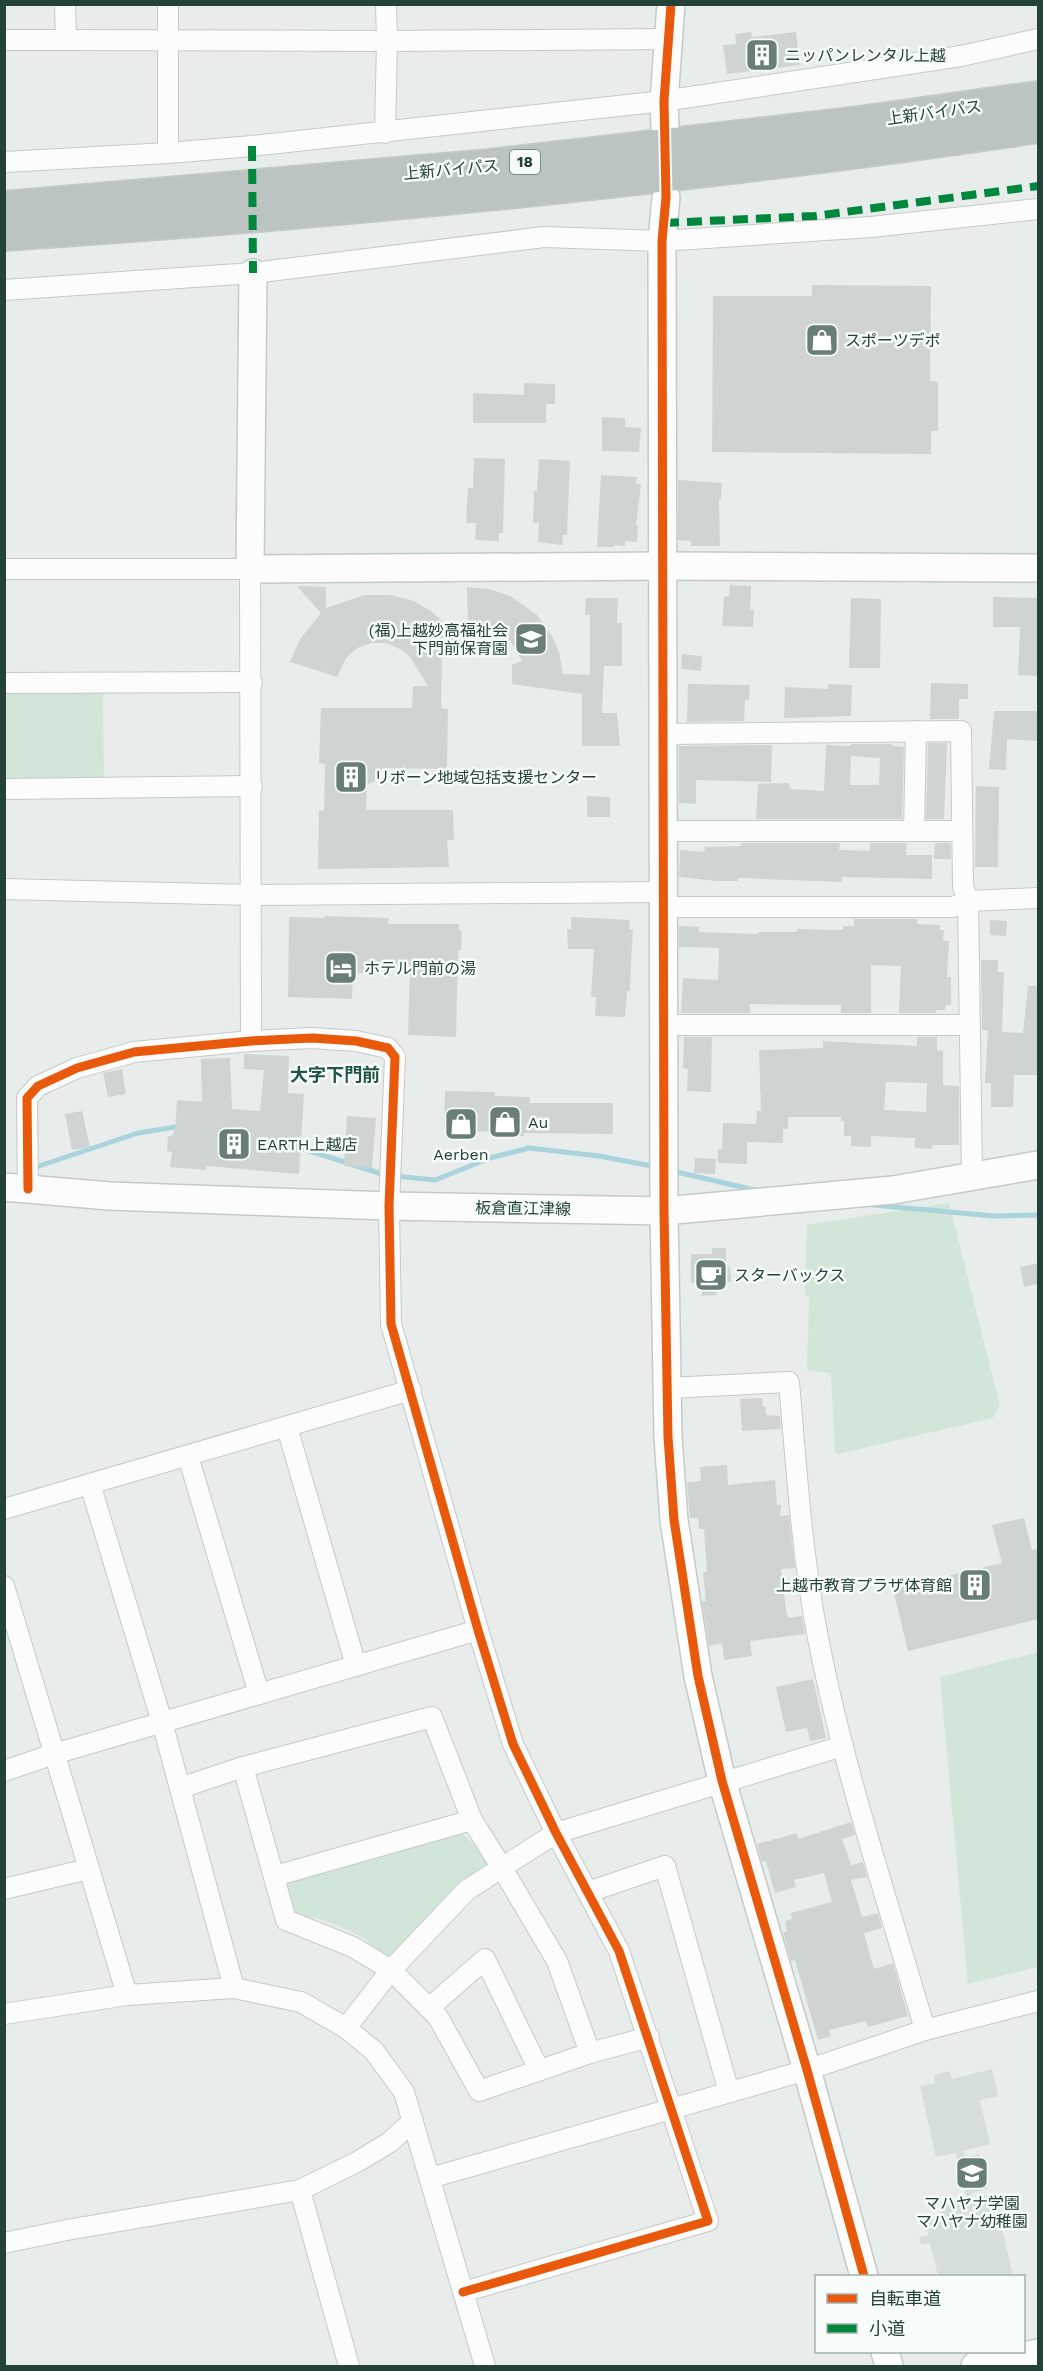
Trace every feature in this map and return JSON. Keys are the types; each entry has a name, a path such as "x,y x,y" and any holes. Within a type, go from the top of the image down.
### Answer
{"highway":[{"path":"937,112 1038,89"},
{"name":"上新バイパス","path":"4,208 490,166 1038,98"},
{"name":"上新バイパス","path":"4,234 196,221 493,194 856,153 1038,126"}],"street":[{"path":"65,4 66,40"},
{"path":"168,4 168,153"},
{"path":"385,133 386,4"},
{"path":"665,114 671,4"},
{"path":"4,40 668,39"},
{"path":"4,162 168,153 385,133 665,114 1038,39"},
{"path":"666,197 662,241 664,1211 668,1437 674,1520 698,1676 722,1781 807,2070 863,2275"},
{"path":"4,290 253,273 544,237 662,241 871,227 1038,208"},
{"path":"251,1041 250,569 253,273"},
{"path":"4,569 664,566 1038,568"},
{"path":"4,683 252,681"},
{"path":"914,831 915,731"},
{"path":"663,734 961,731 963,886 968,901 972,1176"},
{"path":"4,789 252,786"},
{"path":"664,831 961,831"},
{"path":"4,889 953,907 968,901 1038,898"},
{"path":"664,1025 969,1025"},
{"path":"16,1188 27,1098 38,1086 77,1068 134,1052 312,1038 356,1041 388,1048 394,1057 389,1206 391,1324 478,1630 513,1744 556,1833 620,1951 708,2221 463,2292"},
{"name":"板倉直江津線","path":"16,1188 109,1196 389,1206 664,1211 893,1190 1038,1165"},
{"path":"668,1388 789,1382 805,1553 815,1622 843,1746 925,2030"},
{"path":"4,1509 411,1390"},
{"path":"287,1426 356,1666"},
{"path":"188,1456 260,1694"},
{"path":"90,1484 162,1722 234,1988"},
{"path":"4,1586 127,1995"},
{"path":"4,1771 54,1754 478,1630"},
{"path":"180,1788 243,1767 432,1717 472,1820 557,1961 590,2053"},
{"path":"346,2028 391,1970 468,1890 556,1833 843,1746"},
{"path":"243,1767 286,1920 353,1947 391,1970 438,2017 479,2091 590,2053 649,2037"},
{"path":"275,1876 472,1820"},
{"path":"588,1893 665,1866 729,2092"},
{"path":"4,1889 88,1869"},
{"path":"429,2008 485,1959 539,2070"},
{"path":"4,2014 127,1995 234,1988 301,2001 346,2028 374,2051 404,2092 485,2367"},
{"path":"430,2178 807,2070 925,2030 1038,2001"},
{"path":"4,2243 300,2190 382,2147 413,2121"},
{"path":"300,2190 349,2367"},
{"path":"975,2367 1038,2353"}],"shaded area":[{"name":"マハヤナ学園 マハヤナ幼稚園","path":"992,2069 998,2096 980,2100 990,2144 963,2151 965,2157 980,2154 988,2189 971,2193 972,2199 994,2194 1013,2275 938,2275 930,2243 921,2245 919,2237 928,2235 925,2221 942,2217 940,2207 967,2201 956,2153 936,2157 920,2086 935,2083 934,2075 949,2071 952,2079"}],"green space":[{"path":"103,692 104,778 9,780 5,775 4,697 9,693"},
{"path":"949,1203 1000,1406 993,1418 838,1454 835,1452 831,1373 807,1370 809,1297 805,1294 807,1225"},
{"path":"1038,1652 1038,1967 968,1984 940,1677"},
{"path":"462,1833 490,1860 488,1870 395,1957 384,1953 345,1929 295,1913 288,1889 289,1882"}],"building":[{"name":"ニッパンレンタル上越","path":"751,32 752,37 796,32 800,65 727,74 723,45 736,44 735,34"},
{"name":"スポーツデポ","path":"812,285 931,286 930,381 938,382 938,431 931,431 931,454 712,452 713,296 812,296"},
{"path":"524,383 555,384 555,404 546,404 546,423 473,423 473,393 524,395"},
{"path":"602,417 625,418 625,427 641,428 639,452 602,451"},
{"path":"474,458 505,459 503,533 499,533 499,541 475,540 476,523 466,523 468,488 473,488"},
{"path":"539,459 570,461 567,535 563,535 562,545 538,542 539,523 533,523 534,491 537,491"},
{"path":"601,475 637,477 636,484 641,484 636,525 638,525 637,542 625,541 625,546 597,547"},
{"path":"678,480 722,483 721,499 719,499 720,546 691,546 691,541 678,540"},
{"path":"730,585 751,586 750,609 754,610 753,627 722,626 724,596 729,597"},
{"name":"リボーン地域包括支援センター","path":"297,586 326,587 326,608 365,595 391,595 414,601 431,611 446,624 460,644 442,655 441,708 448,709 447,769 383,768 376,780 367,785 366,810 453,810 454,840 447,840 449,867 318,869 319,810 324,811 325,764 319,763 321,708 412,708 413,686 428,686 410,657 402,650 386,643 372,643 357,648 346,658 337,677 290,662 300,639 321,613"},
{"path":"467,587 490,589 510,596 537,615 552,636 559,652 563,674 590,675 590,615 585,615 586,598 618,598 617,623 622,623 622,666 604,666 602,713 617,713 620,746 582,746 582,694 512,684 512,665 522,661 511,642 501,633 485,627 468,627"},
{"path":"993,597 1038,598 1038,676 1018,675 1020,627 993,627"},
{"path":"851,598 881,599 880,668 849,668"},
{"path":"682,654 702,656 701,671 681,669"},
{"path":"931,683 968,684 968,699 959,699 959,719 930,719"},
{"path":"688,684 750,685 749,700 745,700 744,721 687,722"},
{"path":"828,684 852,685 851,716 784,718 785,687 828,689"},
{"path":"994,711 1038,711 1038,741 1007,739 1006,770 989,769"},
{"path":"928,743 947,743 944,819 926,819"},
{"path":"851,744 892,744 892,746 904,747 902,819 756,819 758,784 789,783 790,789 824,791 826,745 851,746","holes":["851,756 880,758 879,785 850,785"]},
{"path":"772,745 771,782 696,780 696,804 679,803 679,746"},
{"path":"976,786 999,787 998,867 975,867"},
{"path":"587,796 610,797 610,817 587,817"},
{"path":"741,843 840,843 839,850 870,851 870,843 907,843 906,855 932,855 932,879 842,877 842,882 738,878 738,881 716,881 679,877 680,850 704,852 705,847 741,846"},
{"path":"935,843 950,843 951,859 934,859"},
{"path":"325,916 389,918 388,924 459,924 459,931 462,931 461,950 458,950 456,1037 408,1035 410,967 369,966 369,973 353,973 352,999 288,997 289,917 325,918"},
{"path":"571,917 630,920 629,929 633,930 630,991 627,991 625,1017 595,1016 596,997 591,997 594,949 568,949 567,929 571,929"},
{"path":"854,919 917,919 917,924 940,925 940,930 944,930 943,941 949,941 947,977 951,977 951,1005 946,1005 945,1010 936,1010 936,1013 899,1013 901,966 871,965 871,1013 841,1013 841,1005 750,1004 750,1013 681,1013 683,978 718,980 719,948 679,947 679,926 699,927 699,932 758,934 758,932 797,932 797,929 843,930 843,926 854,926"},
{"path":"990,920 1007,921 1006,936 990,935"},
{"path":"981,960 998,960 998,972 1004,972 1002,1032 1023,1033 1028,986 1038,986 1038,1075 1014,1075 1013,1107 991,1107 991,1083 985,1083 988,1030 982,1030"},
{"path":"684,1037 712,1037 711,1092 687,1091 688,1069 683,1068"},
{"path":"917,1037 937,1037 937,1051 943,1050 943,1085 959,1086 959,1145 932,1145 932,1149 915,1148 915,1138 871,1136 871,1147 851,1146 851,1136 844,1136 844,1121 841,1121 841,1117 788,1117 788,1129 783,1129 783,1143 747,1142 747,1164 718,1163 718,1149 722,1149 723,1123 756,1124 757,1111 761,1111 759,1050 823,1048 823,1041 917,1046","holes":["886,1082 927,1083 926,1112 884,1110"]},
{"name":"EARTH上越店","path":"244,1054 289,1056 288,1093 304,1094 299,1174 206,1166 206,1170 170,1167 172,1152 167,1151 168,1136 172,1136 175,1129 177,1100 202,1102 201,1059 230,1058 232,1109 260,1111 264,1070 244,1069"},
{"path":"122,1069 126,1094 108,1097 103,1073"},
{"path":"445,1091 495,1092 495,1096 530,1097 530,1103 613,1103 613,1134 524,1133 524,1136 502,1136 502,1132 472,1131 472,1137 452,1136 452,1129 444,1128"},
{"path":"82,1111 90,1147 72,1150 65,1114"},
{"path":"347,1116 376,1118 372,1168 344,1166"},
{"path":"695,1158 716,1159 715,1174 694,1173"},
{"name":"スターバックス","path":"712,1248 726,1248 726,1267 730,1267 731,1282 717,1283 717,1295 702,1296 702,1283 691,1283 691,1254 712,1254"},
{"path":"1038,1263 1038,1284 1024,1287 1020,1267"},
{"path":"762,1398 763,1407 766,1407 766,1415 780,1416 781,1429 742,1431 740,1399"},
{"path":"727,1465 728,1485 775,1480 777,1505 781,1505 780,1516 789,1515 795,1568 781,1569 786,1609 788,1618 802,1616 805,1634 750,1641 752,1656 724,1660 722,1643 709,1646 702,1601 706,1601 703,1572 707,1572 704,1529 699,1529 698,1518 690,1518 687,1482 701,1481 700,1467"},
{"name":"上越市教育プラザ体育館","path":"1024,1518 1032,1550 1038,1549 1038,1619 908,1651 893,1589 1002,1563 992,1525"},
{"path":"813,1679 826,1738 810,1741 807,1728 786,1732 776,1687"},
{"path":"851,1822 855,1835 842,1839 851,1865 863,1862 867,1877 851,1880 862,1917 878,1913 882,1928 864,1933 874,1969 893,1963 908,2016 868,2027 866,2021 829,2030 831,2036 818,2040 795,1960 791,1961 783,1932 787,1931 785,1921 792,1919 791,1913 832,1902 824,1873 794,1880 796,1887 775,1893 766,1861 762,1862 757,1844 797,1833 798,1839"}],"waterway":[{"path":"33,1168 138,1133 182,1126"},
{"path":"294,1146 385,1175"},
{"path":"394,1176 435,1180 490,1158 529,1148 599,1156 657,1167"},
{"path":"672,1171 759,1191"},
{"path":"873,1205 993,1216 1038,1215"}],"marked path":[{"path":"252,146 253,273"},
{"path":"664,223 815,216 1038,186"}],"cycle path":[{"path":"671,4 664,101 666,197 662,241 664,1211 668,1437 674,1520 698,1676 722,1781 807,2070 864,2275"},
{"path":"28,1189 27,1098 38,1086 77,1068 134,1052 312,1038 356,1041 388,1048 395,1057 389,1206 391,1324 478,1630 513,1744 556,1833 619,1951 708,2221 463,2292"}],"place":[{"name":"ニッパンレンタル上越","path":"762,55"},
{"name":"スポーツデポ","path":"822,340"},
{"name":"(福)上越妙高福祉会 下門前保育園","path":"531,639"},
{"name":"リボーン地域包括支援センター","path":"351,777"},
{"name":"ホテル門前の湯","path":"341,968"},
{"name":"Au","path":"505,1122"},
{"name":"Aerben","path":"461,1124"},
{"name":"EARTH上越店","path":"234,1144"},
{"name":"スターバックス","path":"711,1275"},
{"name":"上越市教育プラザ体育館","path":"975,1585"},
{"name":"マハヤナ学園 マハヤナ幼稚園","path":"972,2173"}],"district":[{"name":"大字下門前","path":"335,1075"}]}
